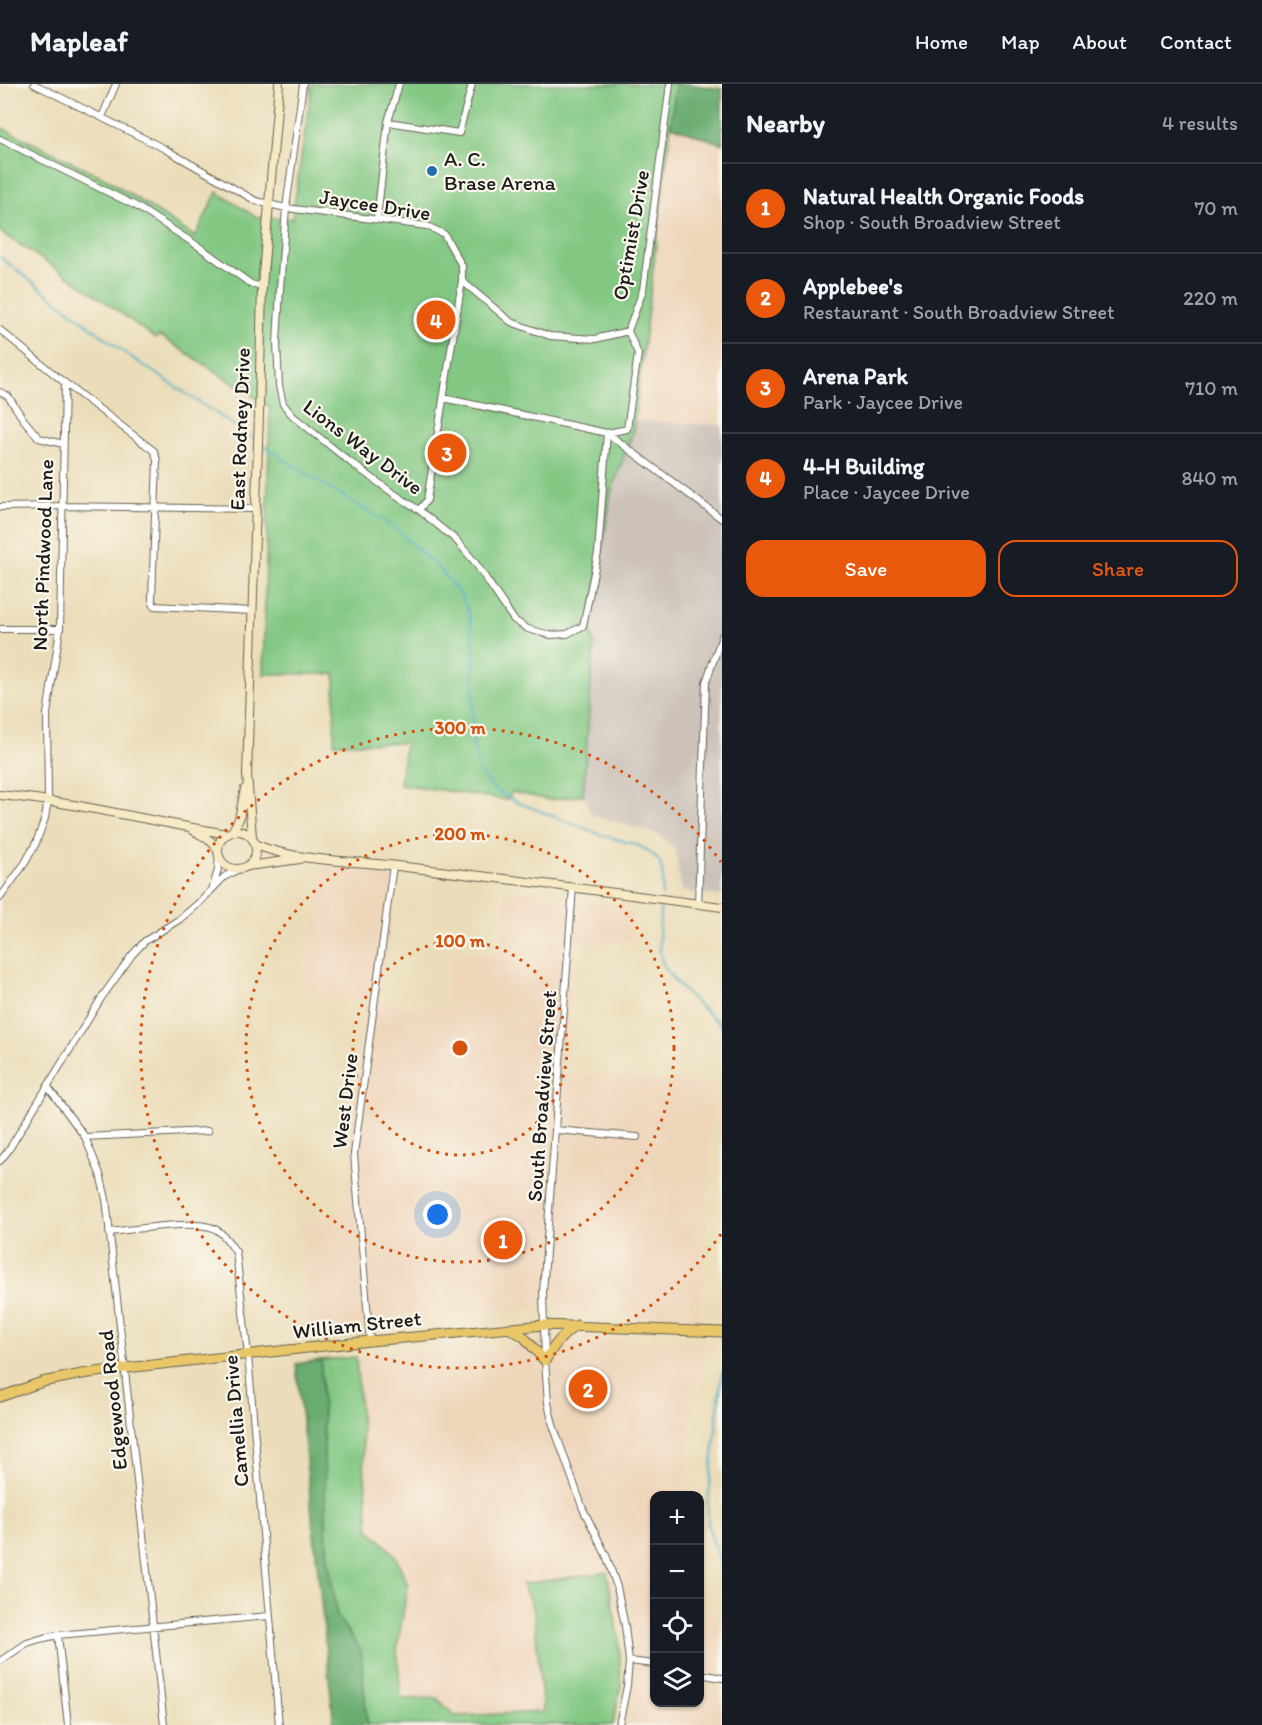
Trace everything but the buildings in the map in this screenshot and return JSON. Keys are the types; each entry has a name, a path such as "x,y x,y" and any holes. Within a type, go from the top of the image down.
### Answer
{"main road":[{"name":"William Street","path":"0,1397 42,1382 126,1368 508,1328 577,1325 722,1332"},
{"path":"508,1328 523,1336 545,1361 553,1346 565,1333 577,1325"}],"street":[{"name":"Jaycee Drive","path":"34,84 163,148 256,201 286,208 427,226 444,234 462,266 462,281 427,500 419,510"},
{"path":"102,117 116,84"},
{"name":"East Rodney Drive","path":"254,841 247,777 261,287 279,84"},
{"name":"Lions Way Drive","path":"303,84 286,208 277,343 279,386 283,404 293,416 350,462 419,510 456,540 514,620 528,629 550,635 567,634 584,626 598,553 608,433"},
{"path":"377,219 388,122 399,84"},
{"path":"388,122 459,133 472,84"},
{"name":"Optimist Drive","path":"608,433 627,429 638,354 628,331 643,290 670,84"},
{"path":"0,139 136,206 251,284 261,287"},
{"path":"462,281 511,322 550,336 595,339 628,331"},
{"path":"0,330 154,451 157,460 152,599 154,606 253,611"},
{"name":"North Pindwood Lane","path":"0,898 26,863 36,843 45,818 48,800 47,714 60,629 65,383"},
{"path":"0,392 8,396 39,438 63,444"},
{"path":"443,398 608,433 722,519"},
{"path":"0,507 256,509"},
{"path":"0,629 60,629"},
{"path":"698,904 706,682 722,636"},
{"name":"East Rodney Drive","path":"230,833 239,819 247,777"},
{"path":"0,795 48,800 187,827 230,833 240,831 277,853 306,858 393,865 722,907"},
{"path":"187,827 216,846 222,862 227,867 237,870"},
{"path":"213,887 218,868 219,844 230,833"},
{"path":"248,866 256,854 254,841"},
{"path":"0,1161 102,997 145,941 180,919 224,877 237,870 248,866 306,858"},
{"name":"West Drive","path":"369,1341 354,1154 393,865"},
{"name":"South Broadview Street","path":"573,887 543,1292 545,1361 548,1403 553,1425 583,1509 606,1555 617,1587 625,1626 629,1660 627,1686 619,1725"},
{"name":"Edgewood Road","path":"48,1087 85,1137 100,1174 106,1199 164,1725"},
{"path":"556,1130 637,1137"},
{"path":"85,1137 208,1131"},
{"name":"Camellia Drive","path":"109,1232 195,1224 216,1229 227,1238 236,1251 248,1355 279,1725"},
{"path":"0,1660 27,1643 58,1635 269,1616"},
{"path":"58,1635 68,1725"},
{"path":"629,1660 650,1663"},
{"path":"704,1675 722,1678"}],"shaded area":[{"path":"671,126 722,144 722,409 718,410 717,425 634,421"},
{"path":"634,421 722,425 722,896 682,891 675,849 660,835 592,815 583,795 594,644 590,626 611,492 633,431"},
{"path":"322,865 396,873 381,1004 446,1009 451,951 500,956 504,889 627,906 633,913 632,941 601,944 575,943 565,1073 714,1084 700,1321 525,1309 309,1329 300,1221 345,1211 366,1001 305,994"},
{"path":"588,1339 711,1342 694,1395 684,1491 650,1491 650,1707 704,1707 704,1610 711,1611 722,1619 722,1725 625,1725 635,1672 631,1609 614,1611 607,1573 523,1585 534,1611 544,1712 455,1716 437,1698 401,1699 397,1649 408,1585 395,1555 369,1529 356,1357 386,1353 486,1348"}],"green space":[{"path":"312,84 676,84 633,431 611,492 590,626 594,644 583,795 549,800 512,792 507,800 400,784 405,743 334,743 335,674 263,674 270,407 161,336 155,338 79,283 0,232 0,127 107,179 195,237 217,192 256,217 292,219"},
{"path":"676,84 722,89 722,144 671,126"},
{"path":"356,1357 369,1529 395,1555 408,1585 397,1649 401,1699 437,1698 455,1716 543,1712 534,1611 522,1584 607,1572 619,1639 621,1685 613,1725 367,1725 361,1651 337,1616 327,1551 321,1360"},
{"path":"321,1360 327,1551 337,1616 361,1651 367,1725 334,1725 296,1364"}],"waterway":[{"path":"0,257 125,353 256,440"},
{"path":"261,444 394,527 442,572 461,595 469,614 474,645 473,745 480,773 495,790 519,803 602,835 637,845 650,852 660,862 663,877 662,896"},
{"path":"661,902 659,944 664,966 687,994 722,1026"},
{"path":"722,1372 708,1503 708,1526 722,1568"}],"place":[{"name":"A. C. Brase Arena","path":"432,171"},
{"name":"4-H Building","path":"436,320"},
{"name":"Arena Park","path":"447,453"},
{"name":"Natural Health Organic Foods","path":"503,1240"},
{"name":"Applebee's","path":"588,1389"}]}
